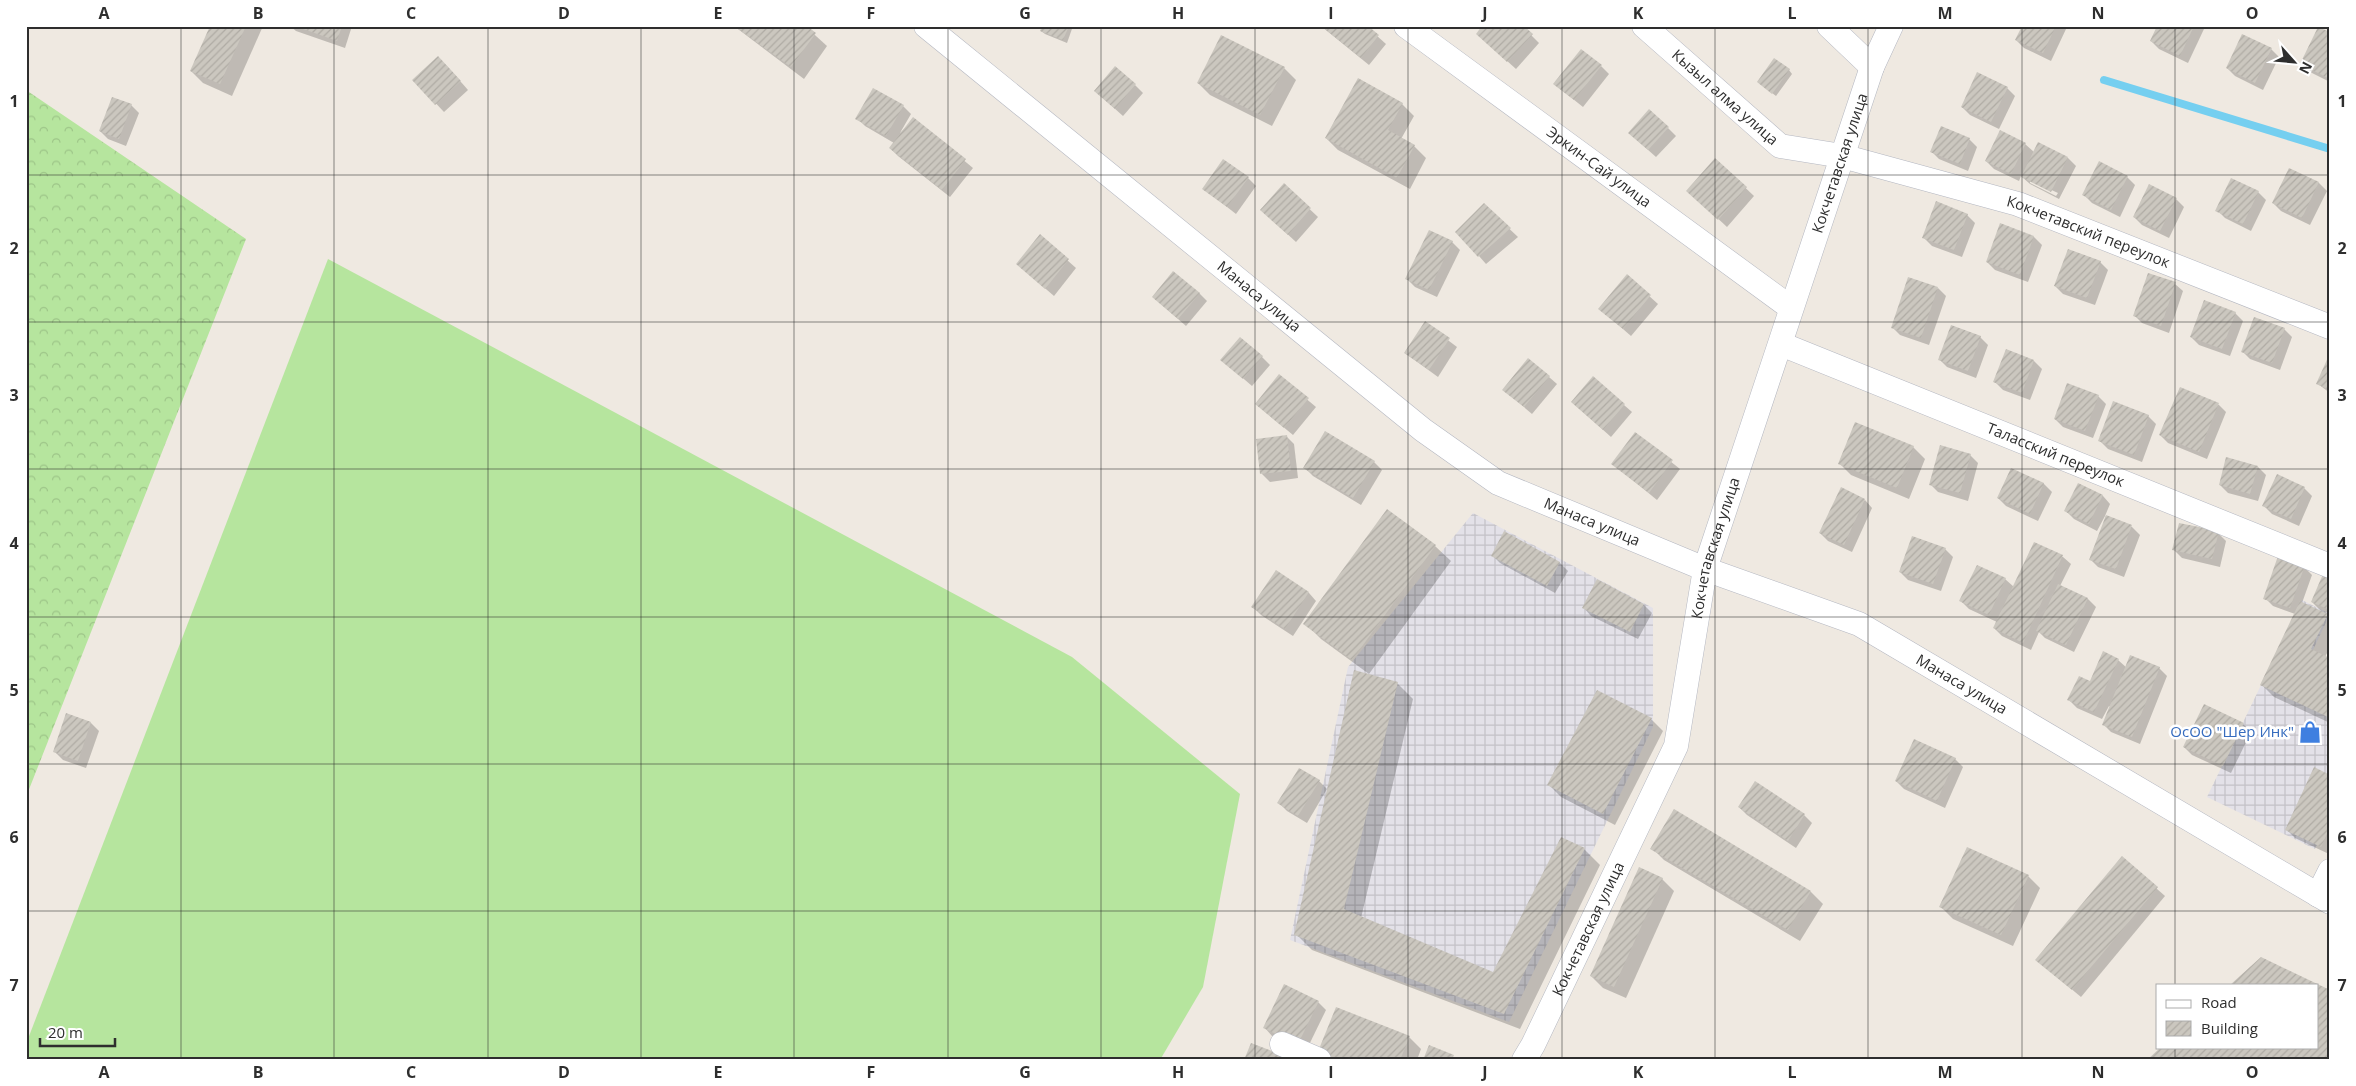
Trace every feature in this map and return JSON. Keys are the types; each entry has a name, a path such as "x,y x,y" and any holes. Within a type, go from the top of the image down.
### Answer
{"street":[{"name":"Манаса улица","path":"926,26 1423,430 1498,483 1705,569 1859,624 2324,898"},
{"name":"Эркин-Сай улица","path":"1406,26 1791,308"},
{"name":"Кызыл алма улица","path":"1644,26 1780,146 1842,156"},
{"path":"1829,26 1872,67"},
{"name":"Кокчетавская улица","path":"1524,1060 1534,1045 1676,746 1705,569 1872,67 1890,26"},
{"name":"Кокчетавский переулок","path":"1842,156 2018,204 2330,327"},
{"name":"Таласский переулок","path":"1781,344 2330,566"},
{"path":"2324,898 2330,871"},
{"path":"1282,1044 1319,1060"}],"shaded area":[{"path":"1473,513 1653,608 1653,727 1509,1022 1290,940 1348,667"},
{"name":"ОсОО \"Шер Инк\"","path":"2302,600 2330,614 2312,652 2330,661 2330,817 2315,849 2207,797"}],"green space":[{"path":"26,90 246,239 26,797"},
{"path":"328,259 1072,657 1240,794 1203,987 1160,1060 26,1060 26,1044"}],"building":[{"path":"210,26 246,26 220,84 190,71"},
{"path":"295,26 342,26 337,41"},
{"path":"734,26 807,26 816,33 791,67"},
{"path":"1042,26 1069,26 1063,40 1040,31"},
{"path":"1321,26 1368,26 1379,35 1361,58"},
{"path":"1482,26 1524,26 1533,34 1507,62 1476,34"},
{"path":"2022,26 2056,26 2043,53 2015,40"},
{"path":"2157,26 2194,26 2180,56 2150,41"},
{"path":"2318,27 2330,32 2330,79 2300,64"},
{"path":"2242,34 2272,48 2255,83 2226,68"},
{"path":"1221,35 1285,67 1260,115 1197,83"},
{"path":"1581,49 1602,65 1574,100 1553,84"},
{"path":"438,56 461,81 435,105 412,80"},
{"path":"1774,58 1790,69 1772,94 1757,82"},
{"path":"1115,66 1136,84 1115,109 1094,91"},
{"path":"1977,72 2008,87 1991,122 1961,107"},
{"path":"1358,78 1403,103 1388,130 1415,145 1397,178 1325,138"},
{"path":"873,88 904,105 886,136 855,119"},
{"path":"112,97 132,104 119,139 99,131"},
{"path":"1649,109 1669,127 1648,150 1628,133"},
{"path":"913,117 966,159 942,190 889,148"},
{"path":"1941,126 1970,138 1960,164 1930,152"},
{"path":"2000,130 2026,143 2011,174 1985,161"},
{"path":"2038,142 2068,157 2051,192 2021,177"},
{"path":"1715,158 1747,187 1718,220 1686,191"},
{"path":"1223,159 1249,177 1227,207 1202,189"},
{"path":"2099,161 2128,176 2111,210 2082,195"},
{"path":"2289,168 2319,182 2302,218 2272,203"},
{"path":"2231,178 2259,191 2243,224 2215,211"},
{"path":"1284,183 1311,208 1288,235 1260,210"},
{"path":"2149,184 2177,198 2160,231 2133,217"},
{"path":"1936,201 1968,214 1954,250 1922,238"},
{"path":"1484,203 1511,228 1478,257 1455,232"},
{"path":"2000,223 2034,236 2020,275 1986,262"},
{"path":"1429,230 1453,241 1429,290 1405,279"},
{"path":"1040,234 1069,259 1045,289 1016,264"},
{"path":"2068,249 2101,261 2087,298 2054,286"},
{"path":"1173,271 1200,293 1178,319 1152,297"},
{"path":"2148,273 2176,282 2161,326 2133,316"},
{"path":"1627,274 1651,295 1623,329 1598,309"},
{"path":"1908,277 1938,287 1921,338 1891,328"},
{"path":"2204,300 2236,312 2222,349 2190,337"},
{"path":"2254,317 2285,328 2272,363 2241,352"},
{"path":"1425,321 1450,338 1429,370 1404,353"},
{"path":"1951,325 1981,336 1968,371 1938,360"},
{"path":"1240,337 1263,356 1243,379 1220,360"},
{"path":"2006,349 2034,360 2022,393 1993,382"},
{"path":"2330,353 2330,390 2316,384"},
{"path":"1528,358 1550,376 1524,407 1502,390"},
{"path":"1279,374 1309,398 1284,428 1255,404"},
{"path":"1593,376 1625,404 1603,430 1571,402"},
{"path":"2067,383 2099,395 2085,431 2054,419"},
{"path":"2180,387 2219,403 2199,452 2159,435"},
{"path":"2113,401 2149,415 2134,455 2098,441"},
{"path":"1855,422 1914,446 1897,488 1838,464"},
{"path":"1325,431 1375,461 1353,498 1303,468"},
{"path":"1635,432 1673,460 1649,493 1611,464"},
{"path":"1287,435 1291,471 1260,474 1256,439"},
{"path":"1940,445 1971,454 1960,493 1929,485"},
{"path":"2226,457 2258,466 2250,494 2219,485"},
{"path":"2011,468 2044,483 2030,514 1997,498"},
{"path":"2277,474 2305,487 2291,519 2262,506"},
{"path":"2078,483 2103,495 2089,524 2064,511"},
{"path":"1841,487 1865,499 1844,545 1819,533"},
{"path":"1387,509 1436,545 1352,660 1303,624"},
{"path":"2106,515 2132,525 2116,569 2089,560"},
{"path":"2179,523 2219,531 2212,559 2172,550"},
{"path":"1504,531 1560,562 1547,586 1491,556"},
{"path":"1912,536 1946,548 1933,584 1899,572"},
{"path":"2034,542 2063,555 2023,643 1993,628"},
{"path":"2278,556 2305,565 2290,608 2263,599"},
{"path":"1977,565 2006,578 1989,615 1959,601"},
{"path":"1276,570 1309,592 1285,629 1251,607"},
{"path":"2323,574 2330,577 2330,610 2311,602"},
{"path":"1597,579 1644,604 1630,632 1582,608"},
{"path":"2058,584 2088,598 2066,645 2036,631"},
{"path":"2300,601 2328,614 2311,649 2330,658 2330,718 2260,685"},
{"path":"2103,651 2119,659 2094,712 2067,700 2079,676 2090,681"},
{"path":"2130,655 2160,667 2132,737 2102,725"},
{"path":"1354,670 1398,682 1344,909 1493,972 1561,837 1585,848 1504,1014 1294,935"},
{"path":"1597,690 1652,718 1603,814 1547,785"},
{"path":"2204,704 2244,723 2223,766 2183,747"},
{"path":"66,713 91,722 78,761 53,752"},
{"path":"1914,739 1956,758 1937,801 1895,781"},
{"path":"2314,767 2330,775 2330,827 2321,847 2285,830"},
{"path":"1299,768 1320,780 1298,816 1277,803"},
{"path":"1755,781 1805,814 1788,841 1738,807"},
{"path":"1674,809 1811,891 1788,930 1650,849"},
{"path":"1967,847 2029,875 2001,935 1939,907"},
{"path":"2122,856 2158,887 2072,990 2035,960"},
{"path":"1639,867 1663,878 1614,987 1590,976"},
{"path":"2261,957 2317,984 2231,984"},
{"path":"1284,984 1319,1001 1298,1044 1263,1028"},
{"path":"2318,984 2330,990 2330,1060 2147,1060 2160,1048 2318,1048"},
{"path":"1336,1007 1410,1036 1400,1060 1330,1060 1317,1054"},
{"path":"1251,1043 1296,1060 1244,1060"},
{"path":"1429,1045 1454,1055 1452,1060 1423,1060"}],"waterway":[{"path":"2104,80 2330,149"}],"place":[{"name":"ОсОО \"Шер Инк\"","path":"2310,732"}]}
